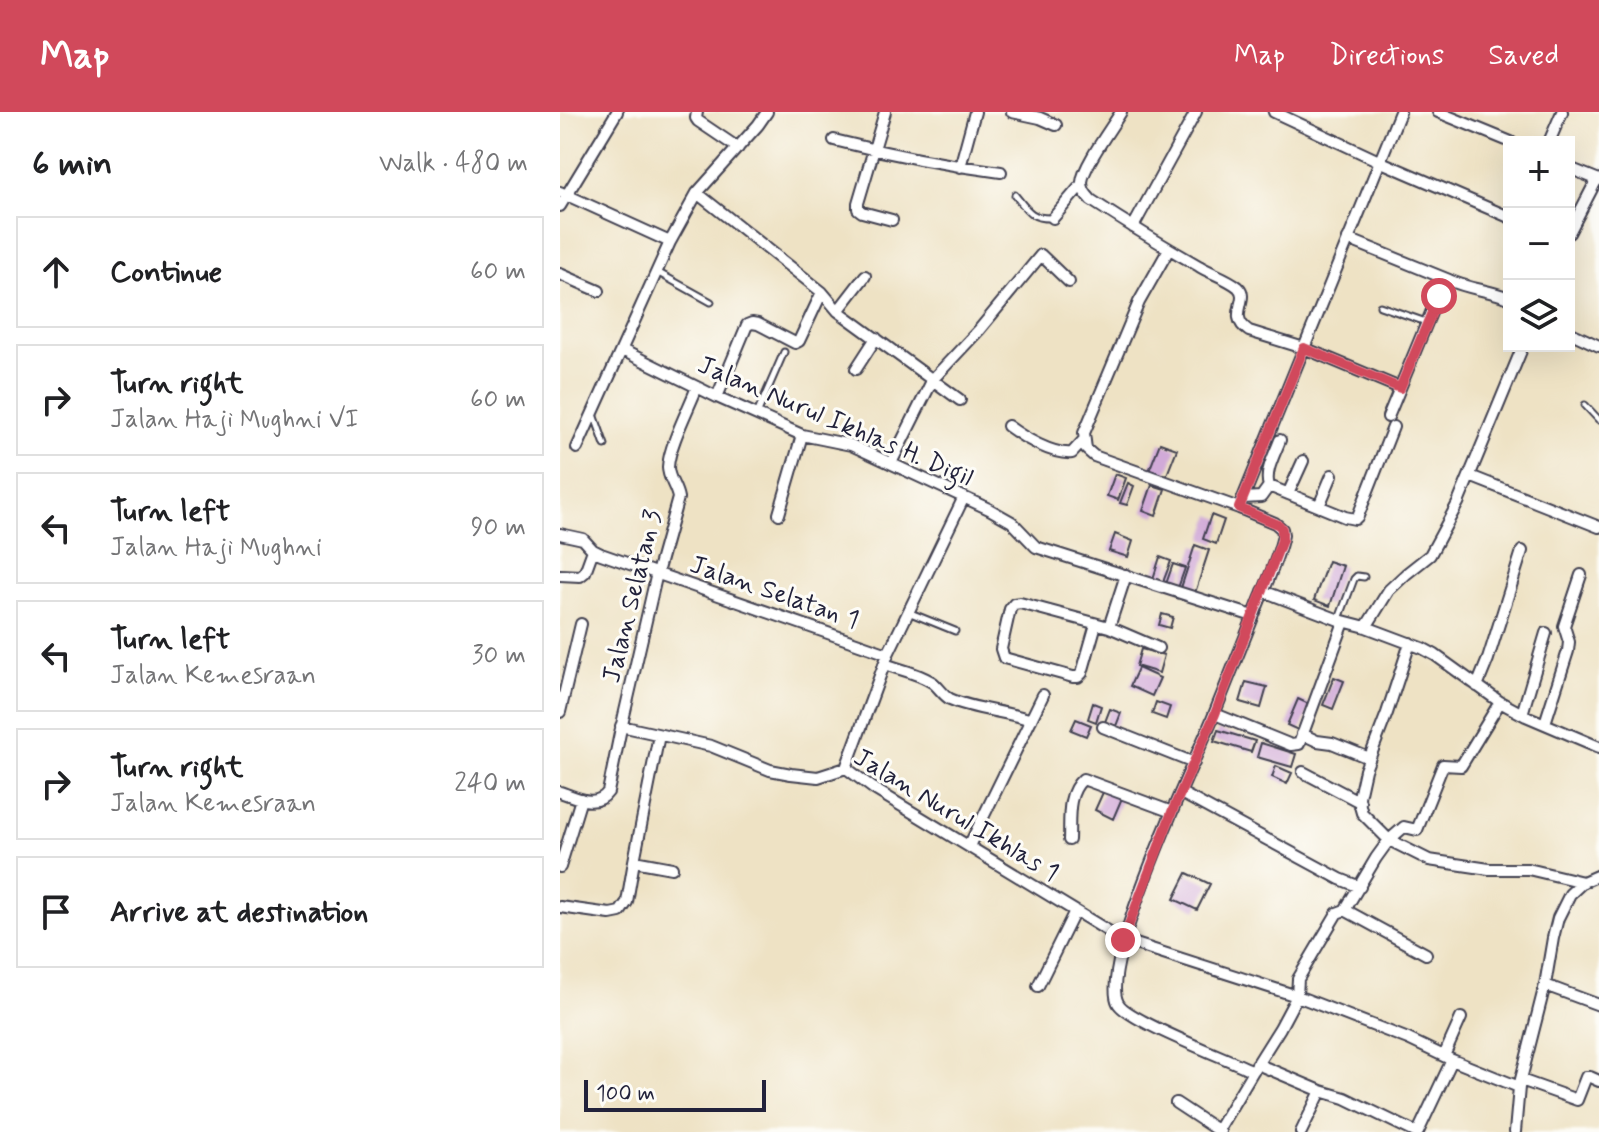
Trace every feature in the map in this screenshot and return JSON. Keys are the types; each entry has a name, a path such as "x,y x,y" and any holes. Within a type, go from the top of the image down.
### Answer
{"street":[{"path":"560,206 563,193 617,112"},
{"path":"697,112 698,121 738,148"},
{"path":"577,448 670,242 697,193 767,112"},
{"path":"885,112 858,209 892,220"},
{"path":"960,167 975,112"},
{"path":"1012,112 1056,125"},
{"path":"1053,218 1082,184 1085,171 1121,112"},
{"path":"1133,227 1196,112"},
{"path":"1274,112 1503,214"},
{"path":"1241,503 1400,112"},
{"path":"1438,112 1503,139"},
{"path":"1552,136 1562,112"},
{"path":"834,140 960,167 1001,172"},
{"path":"1575,170 1598,180 1575,222"},
{"path":"1082,184 1091,200 1239,288 1242,296 1238,319 1241,326 1400,388"},
{"path":"563,193 670,242"},
{"path":"697,193 822,292 838,311 960,400"},
{"path":"1348,239 1462,286 1503,296"},
{"path":"1169,249 1139,302 1084,433 1086,449 1094,456 1241,503 1282,529 1282,540 1123,940 1114,985 1118,1005 1126,1013 1161,1030 1345,1098 1416,1132 1448,1058 1461,1018"},
{"path":"891,463 933,379 979,330 1041,255 1069,282"},
{"path":"560,274 599,291"},
{"path":"838,311 865,276"},
{"path":"1269,486 1351,519 1358,516 1400,388 1433,308 1449,280"},
{"path":"717,397 747,325 758,324 795,343 799,341 822,292"},
{"path":"1575,335 1599,346"},
{"path":"856,369 876,338"},
{"name":"Jalan Nurul Ikhlas H. Digil","path":"622,350 802,435 851,445 964,497 1004,517 1036,547 1253,616"},
{"path":"1366,627 1389,590 1430,555 1458,503 1521,352"},
{"name":"Jalan Selatan 3","path":"581,799 599,801 608,792 657,573 678,498 669,478 669,459 697,387"},
{"path":"1008,426 1058,452 1072,453 1083,441"},
{"path":"779,514 802,435"},
{"path":"1241,503 1266,493 1268,474 1280,440"},
{"path":"1288,494 1303,461"},
{"path":"1319,506 1332,475"},
{"path":"1470,476 1599,527"},
{"path":"846,768 886,659 964,497"},
{"name":"Jalan Selatan 1","path":"560,534 583,539 593,550 886,659 930,681 940,692 955,700 1031,720"},
{"path":"560,575 580,576 585,572 593,550"},
{"path":"1477,686 1522,551"},
{"path":"1109,627 1126,575"},
{"path":"1545,723 1568,651 1569,642 1564,626 1581,575"},
{"path":"1263,591 1410,643 1435,655 1500,702 1522,714 1599,746"},
{"path":"1096,624 1082,673 1078,677 1002,655 1010,609 1020,603 1109,627 1158,648"},
{"path":"1215,714 1291,745 1300,739 1342,621"},
{"path":"560,712 581,624"},
{"path":"1522,714 1546,633"},
{"path":"1410,643 1361,785 1362,813 1389,840 1429,860 1489,869 1528,869 1583,882"},
{"path":"969,846 1043,695"},
{"path":"1176,1103 1219,1131 1297,996 1298,979 1337,913 1345,910 1389,840 1404,827 1417,830 1443,765 1461,766 1500,702"},
{"name":"Jalan Nurul Ikhlas 1","path":"621,726 711,746 791,774 818,777 846,768 874,789 1123,940 1297,996 1448,1058 1577,1100 1586,1077 1599,1081"},
{"path":"1103,727 1194,763"},
{"path":"560,907 610,914 620,912 627,902 659,735"},
{"path":"1300,739 1332,743 1369,758"},
{"path":"1303,772 1360,802"},
{"path":"1069,840 1069,809 1077,784 1083,779 1172,812"},
{"path":"560,792 581,799 560,867"},
{"path":"1181,793 1360,887"},
{"path":"634,861 672,868"},
{"path":"1515,1132 1520,1083 1558,918 1570,894 1583,882 1599,875"},
{"path":"1345,910 1426,954"},
{"path":"1038,986 1075,911"},
{"path":"1545,985 1599,1005"},
{"path":"1301,1132 1321,1091"}],"lane":[{"path":"1015,195 1032,215 1053,218"},
{"path":"657,272 711,302"},
{"path":"1380,306 1427,322"},
{"path":"757,414 784,352"},
{"path":"1585,405 1599,420"},
{"path":"594,413 605,445"},
{"path":"1342,621 1354,579 1364,577"},
{"path":"908,612 955,631"}],"building":[{"path":"1160,443 1177,449 1166,477 1149,471"},
{"path":"1115,474 1126,478 1118,500 1107,496"},
{"path":"1128,483 1134,486 1127,505 1120,503"},
{"path":"1152,485 1165,489 1156,516 1143,511"},
{"path":"1211,515 1224,520 1216,544 1203,539"},
{"path":"1115,534 1133,541 1128,557 1109,551"},
{"path":"1195,545 1209,550 1195,593 1181,588"},
{"path":"1160,557 1171,561 1163,582 1153,579"},
{"path":"1328,561 1343,566 1330,606 1314,600"},
{"path":"1173,564 1185,568 1178,588 1166,584"},
{"path":"1162,614 1173,617 1170,628 1159,625"},
{"path":"1141,649 1164,655 1159,673 1136,666"},
{"path":"1138,668 1160,678 1152,696 1130,686"},
{"path":"1334,677 1344,681 1333,709 1323,705"},
{"path":"1246,682 1267,687 1261,708 1240,702"},
{"path":"1298,699 1311,705 1300,731 1287,725"},
{"path":"1156,702 1170,707 1166,719 1152,714"},
{"path":"1093,703 1101,706 1096,722 1088,719"},
{"path":"1110,709 1121,713 1116,726 1105,722"},
{"path":"1076,719 1091,725 1086,736 1071,730"},
{"path":"1218,730 1255,741 1251,752 1214,741"},
{"path":"1261,743 1296,754 1292,767 1257,757"},
{"path":"1276,766 1292,773 1287,784 1272,777"},
{"path":"1104,790 1122,798 1113,819 1095,810"},
{"path":"1187,873 1210,884 1197,910 1174,899"}],"route":[{"path":"1123,940 1282,540 1279,525 1239,508 1304,348 1400,388 1439,296"}]}
